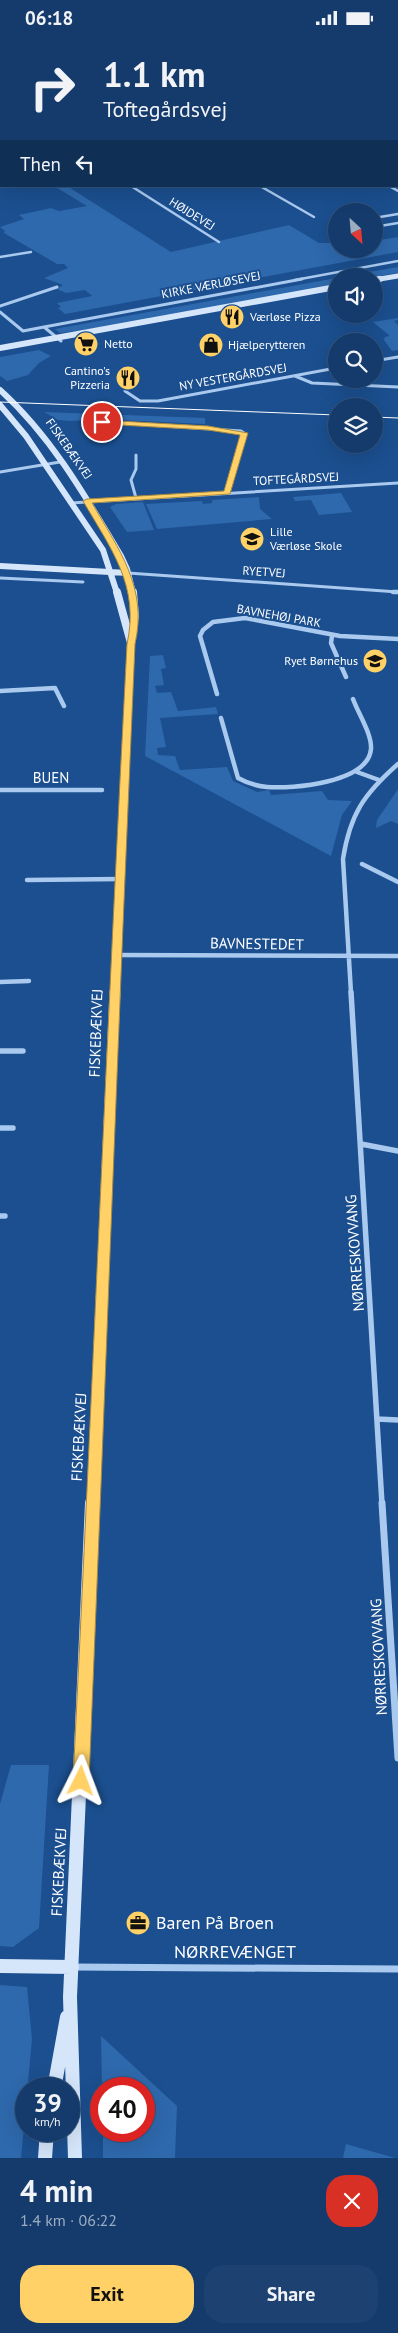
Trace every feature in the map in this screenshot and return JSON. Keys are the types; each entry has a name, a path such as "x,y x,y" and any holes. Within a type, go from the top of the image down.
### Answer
{"street":[{"name":"HØJDEVEJ","path":"133,187 219,241"},
{"path":"262,187 314,217"},
{"path":"383,216 398,213"},
{"path":"383,226 398,223"},
{"path":"0,257 30,252"},
{"name":"KIRKE VÆRLØSEVEJ","path":"0,312 23,331 398,261"},
{"path":"383,278 398,276"},
{"path":"0,306 57,287"},
{"name":"KIRKE VÆRLØSEVEJ","path":"0,348 59,339 328,289"},
{"path":"44,327 59,339"},
{"name":"KIRKE VÆRLØSEVEJ","path":"0,352 59,339"},
{"path":"383,360 398,357"},
{"name":"NY VESTERGÅRDSVEJ","path":"125,391 134,399 146,402 158,401 328,370"},
{"path":"295,376 312,383 398,387"},
{"name":"FISKEBÆKVEJ","path":"0,390 31,421 87,501 128,573 136,625 131,644 116,955 111,1119 70,1997 75,2158"},
{"name":"FISKEBÆKVEJ","path":"0,405 16,422 103,550 111,571 131,644"},
{"path":"85,421 241,431 244,433 227,493"},
{"path":"136,455 136,469 132,480 136,498"},
{"path":"0,472 60,462"},
{"name":"TOFTEGÅRDSVEJ","path":"71,503 398,483"},
{"path":"0,566 128,573"},
{"name":"RYETVEJ","path":"128,573 398,592"},
{"path":"0,578 84,582"},
{"name":"BAVNEHØJ PARK","path":"217,694 200,636 203,627 210,622 245,618 332,636 356,639 398,639"},
{"name":"BAVNEHØJ PARK","path":"332,636 331,643 346,677"},
{"path":"0,691 55,688 64,706"},
{"path":"221,718 238,778 242,783 264,788 325,783 357,771 368,763 371,750 352,699"},
{"name":"NØRRESKOVVANG","path":"398,764 379,780 359,805 347,830 343,859 398,1758"},
{"path":"357,771 379,780"},
{"name":"BUEN","path":"0,790 102,790"},
{"path":"362,864 398,882"},
{"path":"27,880 121,879"},
{"name":"BAVNESTEDET","path":"116,955 398,956"},
{"path":"0,982 29,981"},
{"path":"0,1051 23,1051"},
{"path":"0,1128 14,1128"},
{"path":"361,1145 398,1151"},
{"path":"377,1419 398,1420"},
{"path":"0,1966 72,1967"},
{"name":"NØRREVÆNGET","path":"72,1967 398,1969"},
{"name":"FISKEBÆKVEJ","path":"56,2077 70,1997"},
{"path":"45,2158 46,2142"}],"shaded area":[{"path":"56,187 69,187 171,252 289,225 319,243 328,243 328,258 366,258 65,314 58,308 61,307 57,303 92,296 85,290 66,293 57,289 63,285 44,278 68,268 64,264 57,264 4,233 5,231 0,227 24,219 19,215 51,208 59,211 87,206"},
{"path":"398,237 398,252 383,255 383,240"},
{"path":"398,267 398,273 383,276 383,270"},
{"path":"328,279 327,286 138,322 60,333 55,329"},
{"path":"398,318 398,320 394,321 398,325 398,350 392,351 384,340 385,337 390,336 374,323 383,323 383,320"},
{"path":"39,350 51,356 39,363 28,375 7,381 0,376 0,357"},
{"path":"44,412 205,418 205,424 99,419 70,421 58,420"},
{"path":"341,493 352,512 319,515 311,500 295,501 293,497"},
{"path":"259,497 260,509 272,519 157,529 146,504 202,501 203,504 212,503 212,500"},
{"path":"143,502 154,530 127,532 110,507 116,504"},
{"path":"163,655 166,668 161,669 164,685 155,686 157,693 171,692 178,711 216,707 218,714 160,718 166,747 157,748 158,755 175,756 180,770 227,767 233,781 257,792 269,790 271,795 322,791 328,800 352,801 342,815 331,856 145,756 150,656"},
{"path":"398,789 398,824 391,821 376,828 377,820"},
{"path":"11,1765 49,1765 39,1928 13,1947 0,1946 0,1804"},
{"path":"0,1985 27,1987 32,2039 28,2077 15,2077 15,2142 22,2142 21,2158 0,2158"},
{"path":"101,2036 146,2077 102,2077"},
{"path":"155,2086 177,2106 175,2158 103,2158 103,2142 155,2142"},
{"path":"346,2144 395,2158 343,2158"}],"tram line":[{"path":"0,402 328,415"},
{"path":"383,417 398,418"}],"place":[{"name":"Værløse Pizza","path":"232,317"},
{"name":"Netto","path":"86,344"},
{"name":"Hjælperytteren","path":"211,345"},
{"name":"Cantino's Pizzeria","path":"128,378"},
{"name":"Lille Værløse Skole","path":"252,539"},
{"name":"Ryet Børnehus","path":"375,661"},
{"name":"Baren På Broen","path":"138,1923"}],"route":[{"path":"81,1781 111,1119 117,927 121,879 131,644 136,625 130,581 126,569 87,501 227,493 244,433 238,430 102,422"}]}
